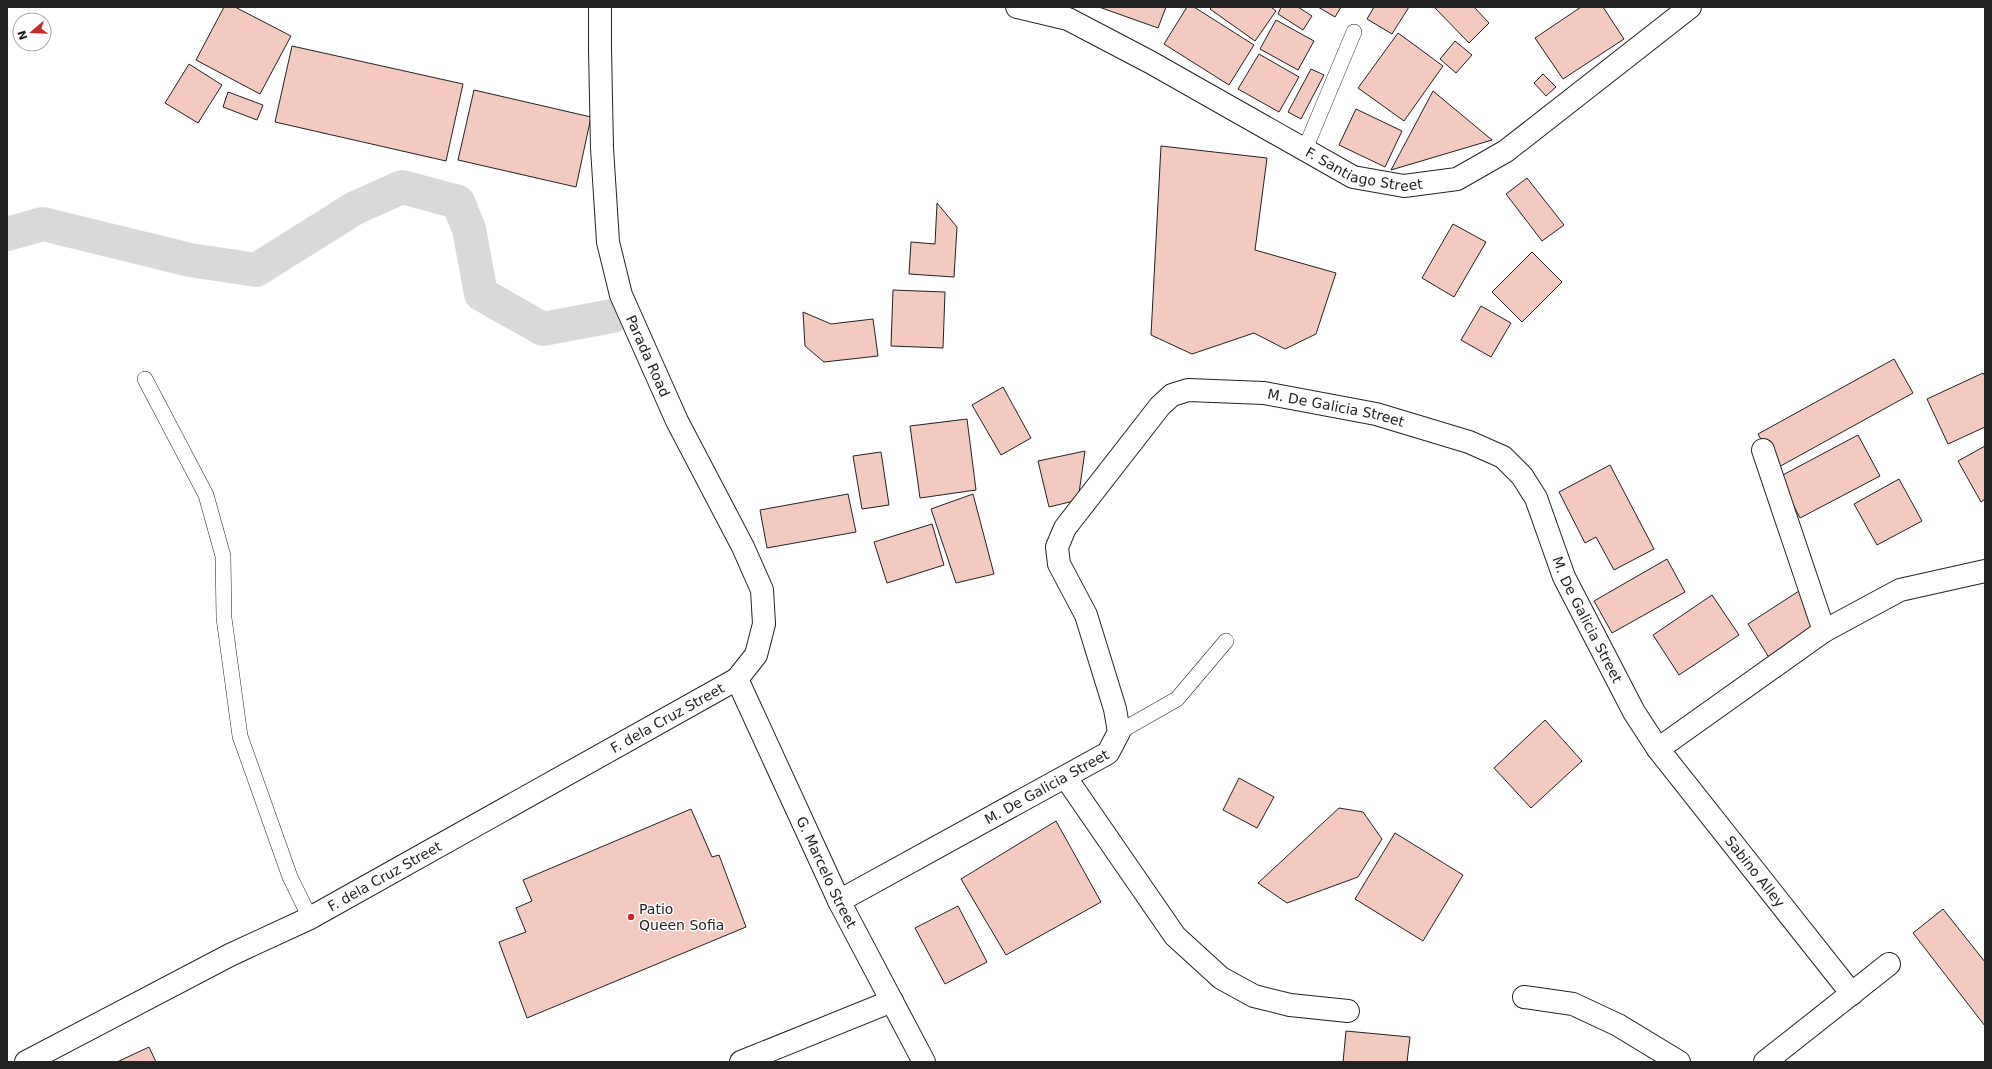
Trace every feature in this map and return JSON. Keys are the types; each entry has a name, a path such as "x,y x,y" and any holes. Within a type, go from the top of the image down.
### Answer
{"street":[{"name":"Parada Road","path":"600,7 602,133 608,242 621,295 674,414 743,547 762,590 764,624 756,655 736,679"},
{"name":"F. Santiago Street","path":"1017,7 1068,19 1150,62 1353,177 1404,186 1457,179 1506,152 1690,7"},
{"name":"M. De Galicia Street","path":"839,901 1066,778 1108,753 1119,732 1115,708 1086,615 1059,564 1057,547 1065,528 1160,406 1172,395 1188,390 1264,393 1376,414 1469,442 1503,457 1522,476 1536,498 1564,577 1634,712 1658,748"},
{"path":"1763,450 1824,631"},
{"path":"1658,748 1824,631 1900,590 1985,571"},
{"name":"G. Marcelo Street","path":"736,679 839,901 924,1062"},
{"name":"F. dela Cruz Street","path":"26,1062 230,955 310,918 736,679"},
{"name":"Sabino Alley","path":"1658,748 1852,994"},
{"path":"1066,778 1175,936 1221,978 1254,996 1290,1005 1348,1010"},
{"path":"1765,1062 1889,964"},
{"path":"1524,997 1573,1004 1618,1024 1679,1062"},
{"path":"741,1062 892,1001"}],"lane":[{"path":"1305,149 1354,32"},
{"path":"145,379 206,495 223,556 224,618 240,736 290,877 310,918"},
{"path":"1119,732 1177,699 1226,641"}],"building":[{"path":"224,7 235,7 291,36 260,94 196,60"},
{"path":"1099,7 1166,7 1158,28"},
{"path":"1187,7 1194,7 1254,45 1229,85 1164,44"},
{"path":"1212,7 1271,7 1276,11 1255,41 1210,9"},
{"path":"1281,7 1298,7 1312,16 1303,30 1278,14"},
{"path":"1318,7 1341,7 1335,17"},
{"path":"1374,7 1409,7 1392,34 1367,19"},
{"path":"1434,7 1474,7 1489,23 1469,43"},
{"path":"1581,7 1603,7 1624,39 1563,79 1535,38"},
{"path":"1276,20 1314,41 1298,70 1260,49"},
{"path":"1398,33 1443,66 1404,121 1358,88"},
{"path":"1455,41 1472,55 1456,73 1440,59"},
{"path":"292,46 463,84 446,161 275,122"},
{"path":"1259,54 1299,77 1279,112 1238,89"},
{"path":"189,64 222,85 198,123 165,103"},
{"path":"1311,69 1324,75 1301,119 1288,112"},
{"path":"1543,74 1556,87 1546,96 1534,83"},
{"path":"474,90 591,117 576,187 458,160"},
{"path":"1433,91 1492,140 1391,170"},
{"path":"228,92 263,105 257,120 223,107"},
{"path":"1356,109 1402,131 1385,167 1339,145"},
{"path":"1161,146 1267,158 1255,250 1336,273 1316,334 1285,349 1254,333 1192,354 1151,335"},
{"path":"1527,178 1564,225 1542,241 1506,194"},
{"path":"937,203 957,227 954,277 909,274 911,242 935,244"},
{"path":"1453,224 1486,242 1454,297 1422,278"},
{"path":"1532,252 1562,282 1522,322 1492,292"},
{"path":"893,290 945,292 943,348 891,346"},
{"path":"1481,306 1511,323 1491,357 1461,340"},
{"path":"803,312 831,324 873,319 878,356 824,362 805,346"},
{"path":"1894,359 1913,393 1777,468 1758,434"},
{"path":"1983,373 1985,376 1985,427 1948,444 1927,399"},
{"path":"1003,387 1031,438 1001,455 972,405"},
{"path":"967,419 976,490 920,498 910,426"},
{"path":"1858,435 1880,476 1800,518 1779,477"},
{"path":"1985,446 1985,499 1981,502 1958,461"},
{"path":"1085,451 1078,500 1049,507 1038,461"},
{"path":"881,452 889,505 862,509 853,456"},
{"path":"1610,465 1654,549 1614,570 1596,537 1585,543 1559,492"},
{"path":"1899,479 1922,521 1877,545 1854,504"},
{"path":"848,494 856,532 767,548 760,510"},
{"path":"973,494 994,574 956,583 931,509"},
{"path":"932,524 944,565 887,583 874,542"},
{"path":"1667,559 1685,592 1612,633 1594,601"},
{"path":"1802,589 1813,631 1770,659 1748,624"},
{"path":"1712,595 1739,635 1679,675 1653,635"},
{"path":"1545,720 1582,761 1531,808 1494,768"},
{"path":"1239,778 1274,797 1257,828 1223,810"},
{"path":"1339,808 1363,812 1382,839 1358,877 1287,903 1258,883"},
{"name":"Patio Queen Sofia","path":"691,809 712,857 719,855 746,927 527,1018 499,942 526,932 516,908 532,901 523,880"},
{"path":"1056,821 1101,902 1006,955 961,879"},
{"path":"1395,833 1463,875 1423,941 1355,899"},
{"path":"958,906 987,962 945,984 915,928"},
{"path":"1943,909 1985,962 1985,1026 1913,933"},
{"path":"1346,1031 1410,1037 1407,1062 1343,1062"},
{"path":"149,1047 156,1062 117,1062"}],"waterway":[{"path":"7,234 43,224 190,260 256,270 355,208 402,187 458,202 469,229 481,294 543,329 612,316"}],"place":[{"name":"Patio Queen Sofia","path":"631,917"}]}
